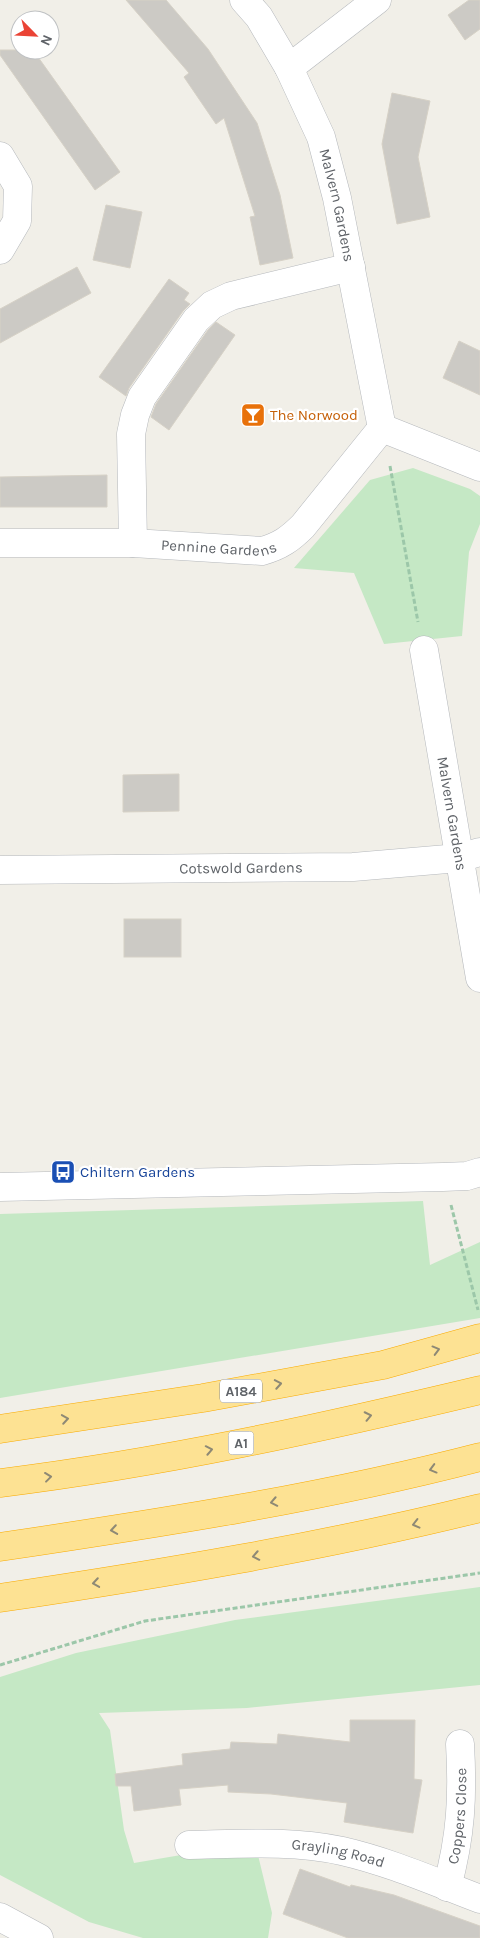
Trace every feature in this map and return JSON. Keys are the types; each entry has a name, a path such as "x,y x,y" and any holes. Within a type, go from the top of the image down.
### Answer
{"highway":[{"name":"A184","path":"0,1429 203,1398 383,1364 480,1338"},
{"name":"A1","path":"0,1483 67,1474 209,1450 480,1390"},
{"path":"0,1547 212,1514 405,1476 480,1457"},
{"path":"0,1598 214,1564 407,1526 480,1508"}],"street":[{"name":"Malvern Gardens","path":"244,0 259,17 289,68 321,137 337,198 382,428"},
{"path":"289,68 377,0"},
{"path":"0,156 18,186 17,221 0,250"},
{"path":"133,543 131,434 135,415 142,397 196,320 212,304 231,296 351,266"},
{"path":"382,428 480,467"},
{"name":"Pennine Gardens","path":"0,543 133,543 262,551 278,547 289,540 303,526 382,428"},
{"name":"Malvern Gardens","path":"424,650 469,855 480,978"},
{"name":"Cotswold Gardens","path":"0,870 353,867 469,855"},
{"path":"0,1187 443,1177 467,1176 480,1172"},
{"name":"Coppers Close","path":"447,1887 460,1824 462,1783 460,1744"},
{"name":"Grayling Road","path":"189,1845 286,1844 341,1851 398,1867 480,1899"},
{"path":"0,1918 39,1938"}],"path":[{"path":"382,428 424,650"},
{"path":"443,1177 480,1316"},
{"path":"0,1665 144,1621 480,1573"}],"green space":[{"path":"413,468 470,489 480,496 480,524 469,552 462,636 384,644 354,573 294,568 370,480"},
{"path":"423,1201 430,1265 480,1242 480,1318 0,1398 0,1214"},
{"path":"480,1587 480,1685 247,1708 99,1713 110,1730 124,1830 134,1863 181,1855 257,1851 272,1913 268,1938 143,1938 89,1922 0,1875 0,1677 76,1653 235,1620"}],"building":[{"path":"126,0 166,0 208,49 257,123 280,195 293,258 260,265 250,217 255,216 224,118 216,124 184,77 189,73"},
{"path":"469,0 480,0 480,29 465,40 448,15"},
{"path":"0,50 10,50 10,60 40,60 120,172 95,190 0,55"},
{"path":"392,93 430,101 418,157 430,217 397,224 382,144"},
{"path":"106,205 142,212 130,268 93,260"},
{"path":"77,267 91,293 0,343 0,309"},
{"path":"169,279 189,293 184,300 190,304 183,311 129,388 126,396 99,377"},
{"path":"216,322 235,335 169,430 151,417 156,404 208,330"},
{"path":"459,341 480,351 480,395 443,378"},
{"path":"107,475 107,507 0,507 0,477"},
{"path":"179,774 179,811 123,812 123,775"},
{"path":"124,919 181,919 181,957 124,957"},
{"path":"350,1720 415,1720 414,1779 422,1780 413,1833 344,1822 347,1803 271,1794 228,1792 228,1785 179,1789 181,1805 134,1811 131,1786 116,1786 115,1774 183,1765 182,1754 230,1749 231,1742 277,1744 278,1734 350,1742"},
{"path":"300,1869 350,1887 351,1885 394,1895 480,1926 480,1938 348,1938 283,1914"}],"place":[{"name":"The Norwood","path":"253,415"},
{"name":"Chiltern Gardens","path":"63,1172"}]}
